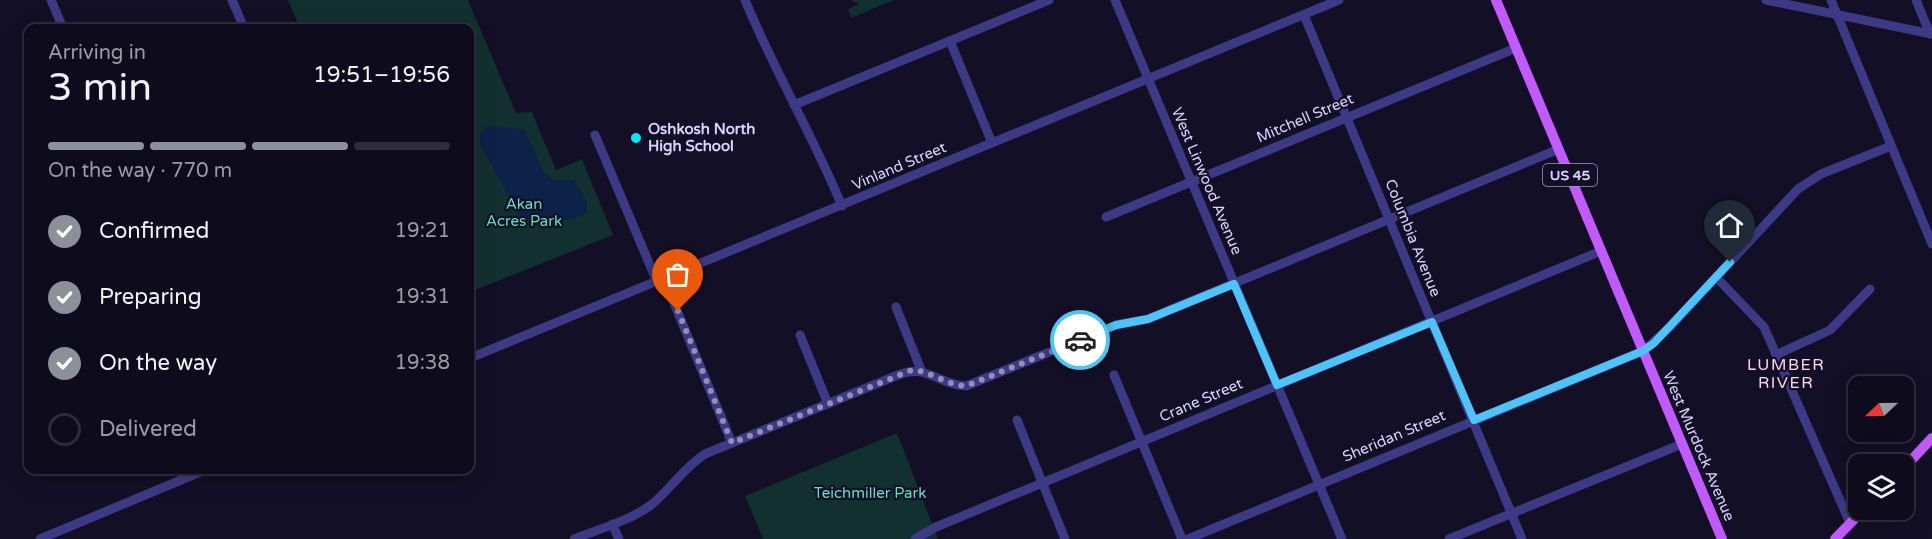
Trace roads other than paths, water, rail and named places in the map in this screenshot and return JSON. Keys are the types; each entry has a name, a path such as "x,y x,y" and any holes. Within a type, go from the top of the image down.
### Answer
{"main road":[{"name":"West Murdock Avenue","path":"1496,0 1722,539"},
{"path":"1914,457 1932,438"},
{"path":"1834,539 1853,520"}],"street":[{"path":"51,0 61,24"},
{"path":"232,0 242,24"},
{"path":"745,0 766,51 818,150 842,206"},
{"path":"795,105 1049,0"},
{"name":"West Linwood Avenue","path":"1115,0 1342,539"},
{"name":"Vinland Street","path":"474,356 1339,0"},
{"path":"1766,0 1931,34"},
{"path":"1831,0 1932,244"},
{"path":"1916,0 1931,34"},
{"name":"Columbia Avenue","path":"1304,15 1522,539"},
{"path":"950,41 992,143"},
{"name":"Mitchell Street","path":"1106,217 1516,48"},
{"path":"595,135 732,443"},
{"name":"Sheridan Street","path":"1188,539 1643,351 1654,343 1809,181 1891,146"},
{"path":"574,539 612,524 651,504 692,462 732,443 906,372 921,370 952,385 966,386 1116,325 1148,319 1559,149"},
{"name":"Crane Street","path":"915,539 936,527 1601,251"},
{"path":"1716,277 1760,320 1850,523"},
{"path":"1776,355 1830,330 1870,289"},
{"path":"896,307 921,370"},
{"path":"800,335 828,404"},
{"path":"1114,375 1182,539"},
{"path":"1017,420 1065,539"},
{"path":"1449,539 1682,444"},
{"path":"40,539 195,474"},
{"path":"612,524 619,539"}],"water":[{"path":"488,126 524,129 544,172 553,180 573,180 587,201 587,212 571,219 553,222 535,221 519,215 480,144 480,133"}],"place":[{"name":"Oshkosh North High School","path":"636,138"}],"district":[{"name":"LUMBER RIVER","path":"1786,373"}],"park label":[{"name":"Akan Acres Park","path":"524,212"},
{"name":"Teichmiller Park","path":"870,493"}]}
